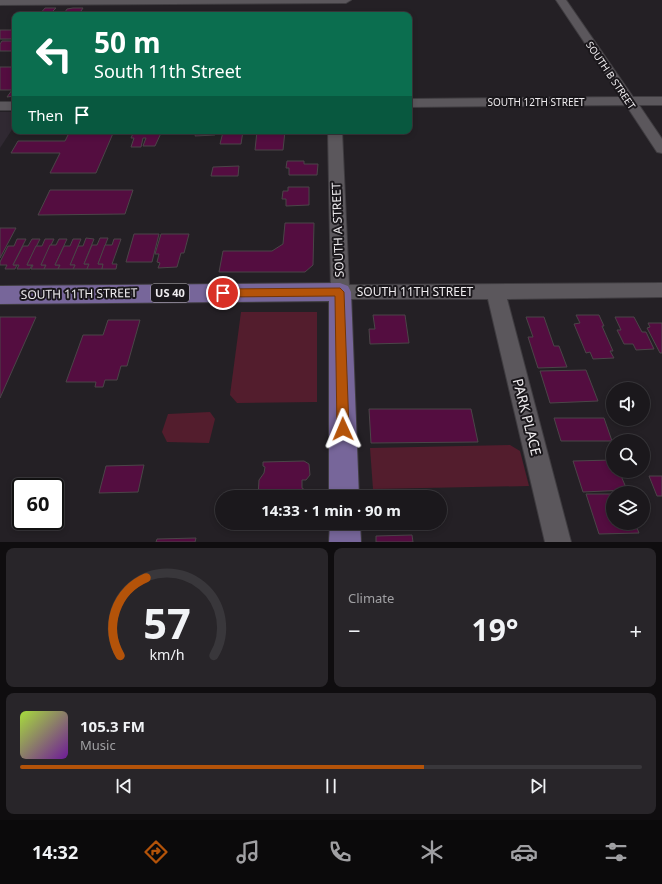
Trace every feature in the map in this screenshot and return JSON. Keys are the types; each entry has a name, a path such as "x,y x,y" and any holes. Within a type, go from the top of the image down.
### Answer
{"main road":[{"name":"SOUTH 11TH STREET","path":"0,295 340,292"},
{"name":"SOUTH A STREET","path":"340,292 344,490"},
{"path":"345,530 345,542"}],"street":[{"path":"0,2 333,3 346,0"},
{"name":"SOUTH B STREET","path":"561,0 662,149"},
{"name":"SOUTH 12TH STREET","path":"412,103 662,102"},
{"path":"0,106 12,106"},
{"name":"SOUTH A STREET","path":"335,134 340,292"},
{"name":"SOUTH 11TH STREET","path":"340,292 662,290"},
{"name":"PARK PLACE","path":"496,292 558,542"}],"shaded area":[{"path":"0,112 12,112 12,130 0,148"},
{"path":"241,312 317,312 317,402 237,403 230,395"},
{"path":"210,412 215,419 209,443 167,442 162,432 168,414"},
{"path":"510,445 520,451 529,486 373,489 370,448"}],"building":[{"path":"45,8 56,8 52,12 42,12"},
{"path":"83,8 80,12 65,12 67,9"},
{"path":"0,30 12,30 12,39 0,39"},
{"path":"2,41 12,41 12,51 0,51 0,44"},
{"path":"0,67 12,67 12,90 0,90"},
{"path":"12,90 12,96 7,97"},
{"path":"68,134 113,134 96,173 50,173 60,153 11,153 18,141 65,141"},
{"path":"133,134 161,134 155,146 143,146 146,138 143,138 141,147 131,147 134,138 131,138"},
{"path":"196,134 215,134 215,135 195,136"},
{"path":"222,134 243,134 241,144 220,144"},
{"path":"257,134 285,134 283,150 255,150"},
{"path":"287,161 304,161 304,164 318,164 317,175 289,175 289,168 286,168"},
{"path":"239,166 238,176 211,176 213,167"},
{"path":"288,187 309,187 309,205 286,206 286,199 282,199 283,191 288,191"},
{"path":"50,190 133,190 125,214 38,215"},
{"path":"285,223 314,223 313,265 305,272 219,272 223,251 272,251 283,244"},
{"path":"0,228 16,228 0,258"},
{"path":"134,234 159,234 152,262 126,262"},
{"path":"161,234 189,234 184,253 181,253 177,267 158,268 160,263 157,262 159,254 155,254"},
{"path":"86,238 94,239 84,264 89,264 87,269 73,269 75,265 70,265 78,246 83,246"},
{"path":"100,238 108,238 98,264 103,264 102,269 87,269 89,264 84,264 92,245 97,245"},
{"path":"17,239 26,239 13,265 17,265 15,269 5,269 7,265 0,265 0,262 8,246 14,246"},
{"path":"32,239 40,239 27,265 32,265 30,269 17,269 19,265 13,265 23,246 28,246"},
{"path":"45,239 54,239 41,265 46,265 44,269 31,269 33,265 27,265 36,246 42,246"},
{"path":"59,239 67,239 55,265 60,265 58,269 44,269 46,265 41,265 50,245 56,245"},
{"path":"73,239 81,239 70,265 75,265 73,269 58,269 60,265 55,265 64,246 70,246"},
{"path":"114,239 121,239 112,264 117,264 116,269 102,269 103,264 98,264 105,245 112,245"},
{"path":"373,315 405,315 409,343 370,344 369,329 375,329"},
{"path":"576,315 599,315 613,351 610,351 614,358 593,359 590,352 586,353 574,324 580,323"},
{"path":"0,317 36,317 0,398"},
{"path":"526,317 544,317 554,346 559,346 567,367 538,368 528,337 533,337"},
{"path":"615,317 634,317 642,332 646,332 654,349 636,350 633,344 624,344 617,330 621,330"},
{"path":"108,320 140,320 127,366 121,366 117,380 105,380 103,387 95,387 96,382 66,382 83,335 103,335"},
{"path":"648,323 662,323 662,353 660,353 647,328 650,327"},
{"path":"586,370 598,401 550,403 540,371"},
{"path":"369,409 471,409 478,442 371,443"},
{"path":"554,418 604,418 610,434 606,434 606,441 561,441"},
{"path":"606,460 606,478 622,478 625,486 606,486 606,491 583,492 573,461"},
{"path":"304,461 309,464 310,475 306,480 302,480 302,488 305,490 258,490 259,480 264,473 265,467 263,466 263,462"},
{"path":"144,465 138,492 99,493 106,466"},
{"path":"650,476 662,476 662,496 657,496"},
{"path":"586,494 606,494 606,530 638,530 639,533 599,534"},
{"path":"412,535 413,542 376,542 376,536"},
{"path":"196,538 195,542 156,542 157,539"}],"route":[{"path":"223,293 340,292 343,429"}]}
